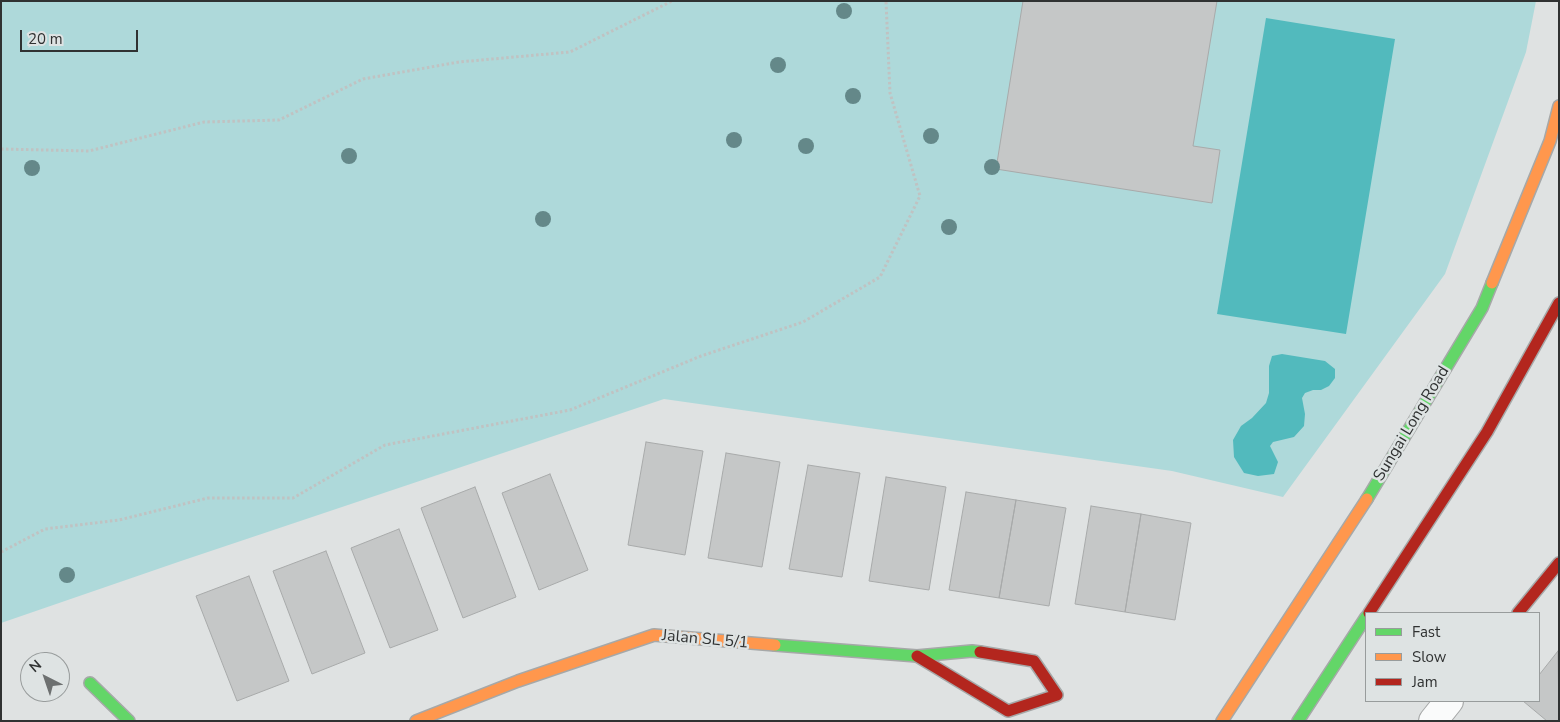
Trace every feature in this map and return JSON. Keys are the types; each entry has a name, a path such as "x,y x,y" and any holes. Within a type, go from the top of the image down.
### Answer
{"street":[{"name":"Sungai Long Road","path":"1222,721 1352,524 1482,308 1550,141 1559,106"},
{"path":"1370,612 1487,432 1559,303"},
{"path":"1519,612 1559,563"},
{"path":"1298,721 1365,620"},
{"name":"Jalan SL 5/1","path":"416,721 518,681 654,636 917,656 972,651 1034,661 1057,695 1008,711 917,656"},
{"path":"90,684 129,721"},
{"path":"1432,721 1448,702"}],"path":[{"path":"1,149 89,151 204,122 279,120 363,79 459,62 570,52 672,1"},
{"path":"1,552 46,529 119,520 208,498 293,498 385,445 570,410 701,356 803,322 880,277 920,196 890,93 886,1"}],"shaded area":[{"path":"1,1 1536,1 1526,52 1445,274 1283,497 1172,471 664,399 1,623"}],"water":[{"path":"1266,18 1395,39 1346,334 1217,314"},
{"path":"1282,354 1325,361 1335,369 1335,378 1329,386 1321,390 1305,393 1302,398 1305,414 1304,426 1294,437 1273,442 1270,446 1278,462 1274,474 1258,476 1244,473 1234,457 1233,440 1241,426 1252,418 1266,403 1269,393 1269,366 1272,356"}],"building":[{"path":"1023,1 1217,1 1193,146 1220,150 1212,203 996,169"},
{"path":"646,442 703,451 685,555 628,545"},
{"path":"726,453 780,462 762,567 708,558"},
{"path":"808,465 860,473 842,577 789,569"},
{"path":"550,474 588,570 539,590 502,493"},
{"path":"886,477 946,487 929,590 869,581"},
{"path":"475,487 516,597 463,618 421,508"},
{"path":"966,492 1016,500 999,598 949,590"},
{"path":"1016,500 1066,508 1049,606 999,598"},
{"path":"1091,506 1141,514 1125,612 1075,604"},
{"path":"1141,514 1191,523 1175,620 1125,612"},
{"path":"399,529 438,630 390,648 351,548"},
{"path":"326,551 365,653 312,674 273,571"},
{"path":"249,576 289,681 237,701 196,596"},
{"path":"1558,651 1559,721 1547,721 1524,702 1540,702 1540,674"}],"traffic: fast":[{"path":"1367,499 1482,308 1492,283"},
{"path":"1298,721 1365,619"},
{"path":"775,645 917,656 972,651 980,652"},
{"path":"90,683 129,721"}],"traffic: slow":[{"path":"1492,283 1550,141 1559,106"},
{"path":"1222,721 1367,499"},
{"path":"416,721 518,681 654,635 775,645"}],"traffic: jam":[{"path":"1370,612 1487,432 1559,303"},
{"path":"1519,612 1559,563"},
{"path":"917,656 1008,711 1057,695 1034,661 980,652"}]}
